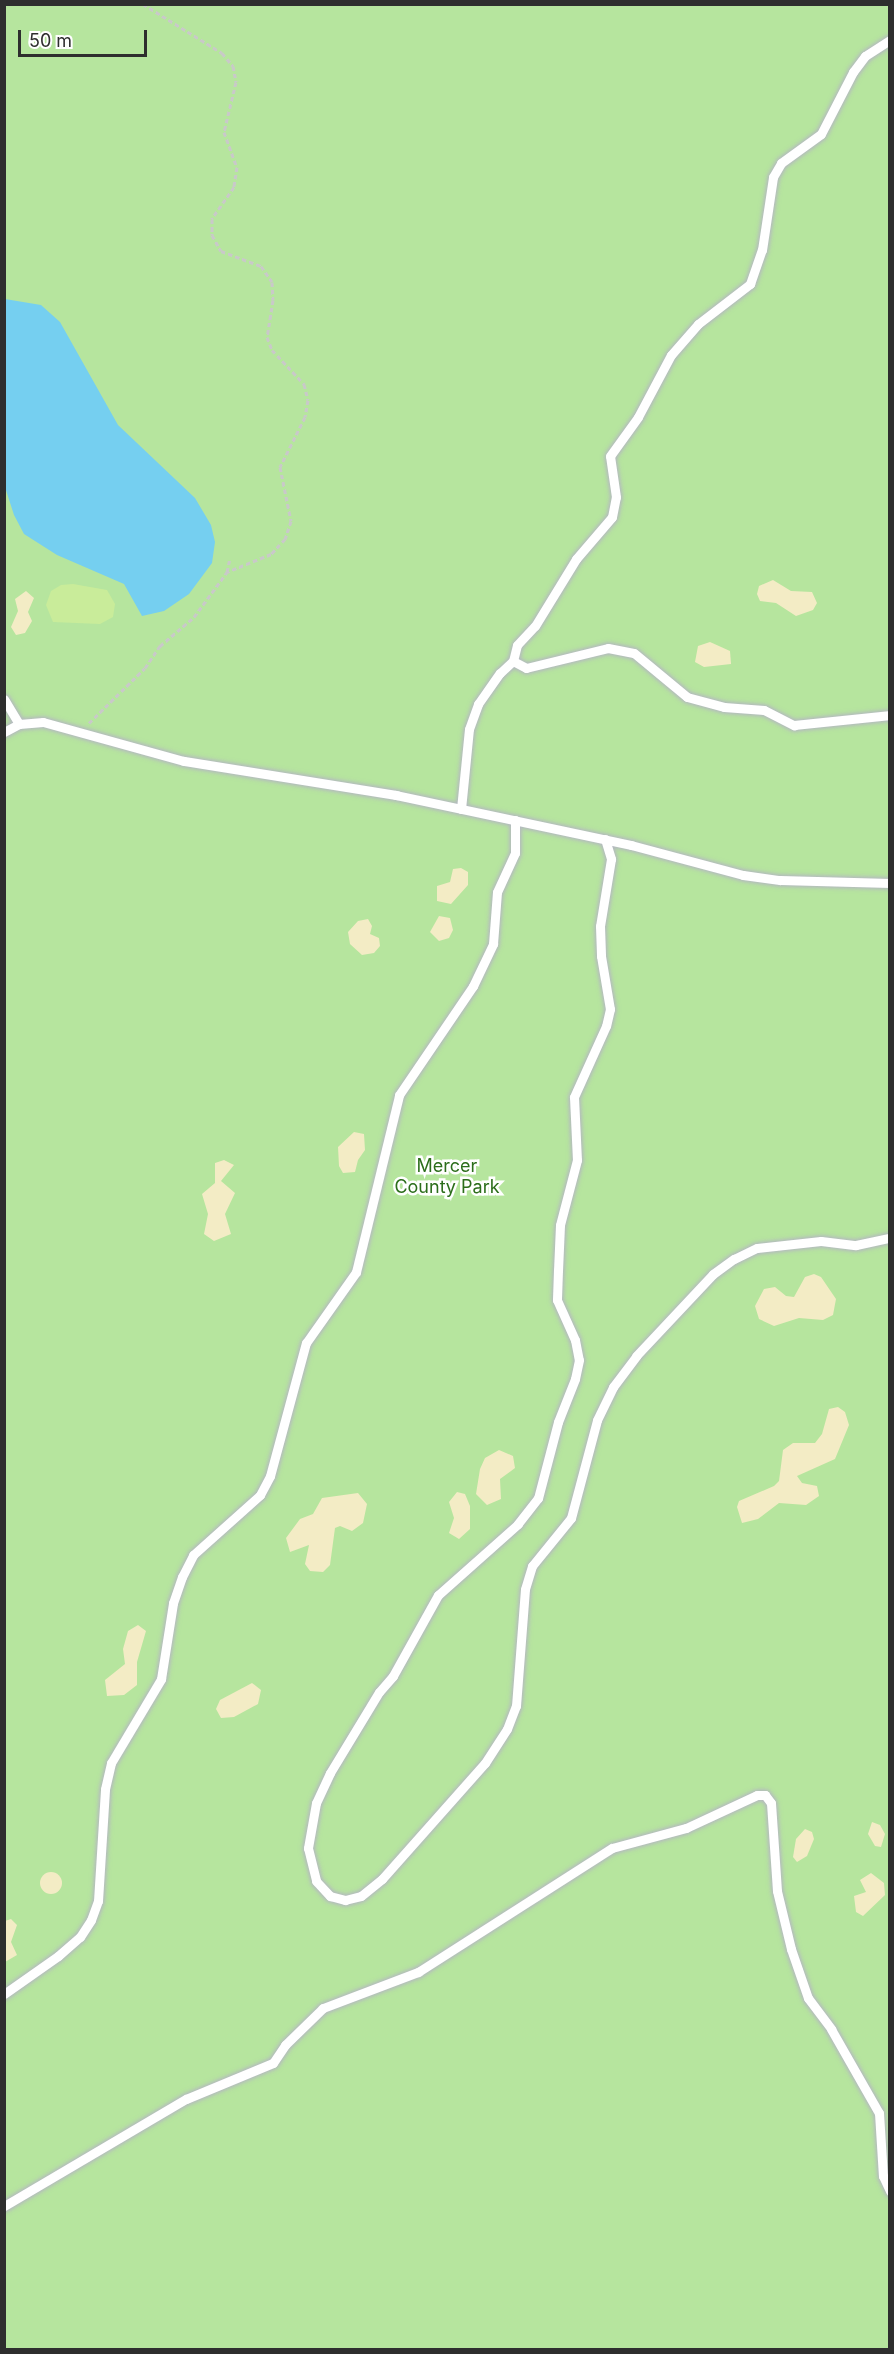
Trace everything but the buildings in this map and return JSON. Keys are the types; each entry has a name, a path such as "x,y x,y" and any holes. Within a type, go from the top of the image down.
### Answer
{"lane":[{"path":"461,809 469,729 478,704 500,673 513,661 517,645 535,626 576,559 612,516 616,497 610,456 644,407 671,355 698,324 750,284 762,250 773,177 781,163 821,134 853,72 865,56 890,40"},
{"path":"513,661 526,668 608,648 634,652 687,697 724,706 764,710 794,725 890,715"},
{"path":"4,699 19,724"},
{"path":"4,732 19,724 43,722 184,761 515,820 605,839 743,875 780,880 890,883"},
{"path":"4,1994 58,1956 80,1937 91,1920 99,1891 105,1789 111,1763 161,1679 173,1603 182,1577 192,1555 253,1502 270,1476 306,1343 356,1272 399,1095 473,986 493,944 497,892 515,853 515,820"},
{"path":"605,839 611,859 600,926 601,956 610,1009 606,1026 574,1097 577,1160 562,1217 559,1248 557,1300 575,1340 579,1360 575,1379 558,1422 538,1498 519,1524 438,1595 405,1657 363,1718 326,1783 310,1825 308,1848 316,1881 330,1896 345,1900 361,1896 382,1879 485,1763 507,1730 516,1706 525,1589 532,1566 571,1518 597,1420 613,1387 636,1356 713,1275 734,1259 757,1248 820,1241 856,1245 890,1238"},
{"path":"4,2206 186,2099 273,2063 285,2045 323,2008 418,1972 612,1848 686,1828 757,1795 765,1796 771,1803 777,1891 791,1949 808,1998 831,2029 879,2113 883,2176 890,2191"}],"path":[{"path":"143,4 222,53 233,66 236,82 224,132 237,167 234,187 212,219 212,235 221,251 261,266 272,282 273,300 267,337 273,350 304,384 308,400 304,417 280,467 291,521 285,539 271,554 227,572"},
{"path":"79,732 145,668 160,646 194,617 227,572 230,558"}],"green space":[{"name":"Mercer County Park","path":"4,5 889,5 889,2349 4,2349"},
{"path":"73,584 107,590 115,604 113,617 100,624 53,622 46,605 51,591 61,585"}],"sand":[{"path":"773,580 791,591 812,592 817,603 813,610 796,616 776,603 760,601 757,594 759,586"},
{"path":"26,591 34,598 28,612 32,621 25,633 16,635 11,627 18,611 15,599"},
{"path":"710,642 730,651 731,664 704,667 695,662 698,646"},
{"path":"461,868 468,872 468,885 451,904 437,901 437,886 450,882 453,869"},
{"path":"439,916 450,918 453,930 449,938 439,941 430,932"},
{"path":"368,919 372,926 370,934 379,938 380,946 374,953 362,955 350,944 348,932 358,921"},
{"path":"354,1132 364,1134 365,1150 358,1160 355,1172 343,1173 339,1166 338,1147"},
{"path":"224,1160 234,1165 221,1181 235,1193 225,1214 231,1234 214,1241 204,1234 208,1214 202,1194 215,1183 215,1163"},
{"path":"814,1274 821,1277 836,1299 833,1315 823,1320 799,1318 774,1326 759,1319 755,1306 764,1289 775,1287 786,1296 794,1297 805,1277"},
{"path":"838,1407 845,1412 849,1425 835,1459 797,1476 802,1483 817,1486 819,1496 806,1505 779,1503 758,1519 742,1523 737,1507 739,1501 774,1486 779,1481 783,1450 793,1443 815,1443 822,1434 829,1409"},
{"path":"499,1450 513,1456 515,1468 500,1479 501,1499 487,1505 476,1494 480,1469 485,1458"},
{"path":"457,1492 465,1494 470,1506 470,1529 459,1539 449,1533 454,1518 449,1502"},
{"path":"358,1493 367,1504 363,1523 352,1531 340,1526 335,1528 330,1565 323,1572 310,1571 305,1564 309,1545 290,1552 286,1538 300,1519 313,1514 322,1498"},
{"path":"138,1625 146,1631 137,1662 137,1685 124,1695 107,1696 105,1680 125,1664 123,1649 128,1631"},
{"path":"252,1683 261,1690 258,1704 234,1717 221,1718 216,1709 220,1700"},
{"path":"872,1822 880,1825 885,1834 881,1847 875,1846 868,1834"},
{"path":"805,1829 812,1832 814,1839 807,1856 797,1862 793,1857 796,1839"},
{"path":"47,1872 55,1872 62,1879 62,1887 55,1894 47,1894 40,1887 40,1879"},
{"path":"871,1873 884,1883 885,1895 863,1916 856,1912 854,1896 866,1892 860,1880"},
{"path":"11,1919 17,1925 11,1942 17,1955 5,1962 5,1921"}],"water":[{"path":"5,299 41,305 60,322 118,425 195,498 211,525 215,542 212,563 189,594 164,611 142,616 124,584 57,555 24,534 14,515 4,484"}]}
